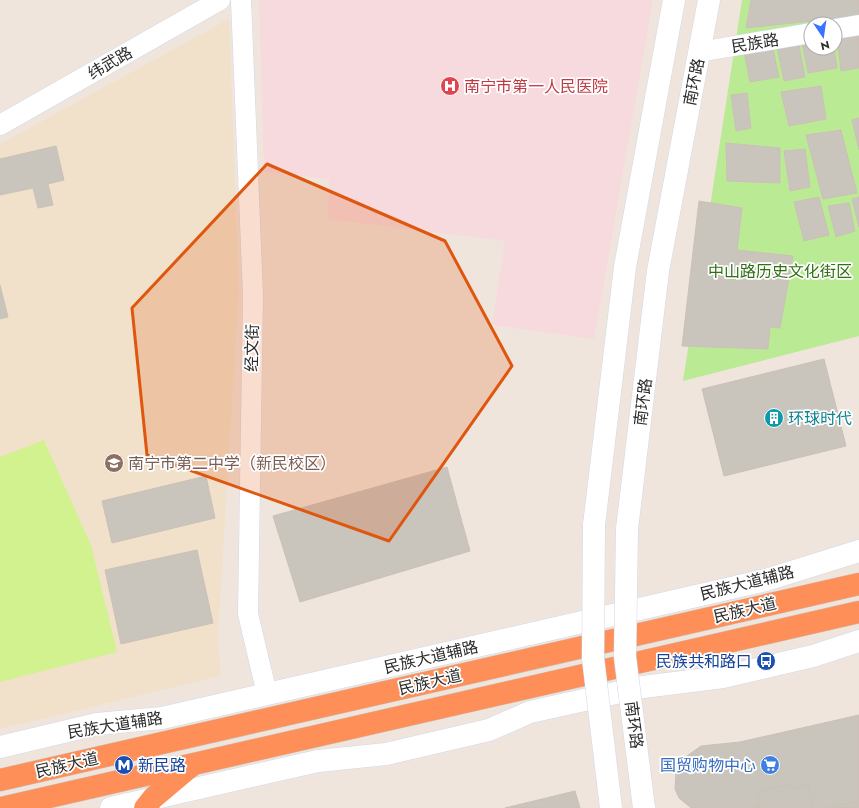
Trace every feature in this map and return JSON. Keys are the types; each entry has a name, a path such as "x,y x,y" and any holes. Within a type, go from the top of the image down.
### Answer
{"highway":[{"name":"民族大道","path":"0,780 859,584"},
{"name":"民族大道","path":"1,808 859,612"},
{"path":"149,803 194,764"}],"street":[{"name":"纬武路","path":"0,125 220,0"},
{"name":"经文街","path":"241,0 253,296 248,614 267,694"},
{"name":"南环路","path":"611,808 593,658 594,525 625,267 674,0"},
{"name":"南环路","path":"644,808 625,657 627,529 658,271 709,0"},
{"path":"843,28 859,25"},
{"name":"民族路","path":"699,52 803,34"},
{"name":"民族大道辅路","path":"0,747 97,724 162,718 766,580 859,551"},
{"path":"112,808 149,803 318,761 386,754 489,730 530,712 643,687 723,677 813,656 859,641"}],"highlighted area":[{"path":"267,164 445,241 512,366 389,541 147,455 132,308"}],"shaded area":[{"name":"南宁市第一人民医院","path":"259,0 653,0 594,339 492,325 505,241 328,219 329,179 264,172"},
{"name":"南宁市第二中学（新民校区）","path":"229,19 239,290 218,635 221,676 0,729 0,144"}],"green space":[{"name":"中山路历史文化街区","path":"742,0 859,0 859,336 683,381"},
{"path":"44,440 91,545 117,652 0,682 0,457"}],"building":[{"path":"751,0 859,0 859,16 843,18 843,16 803,16 803,22 746,28"},
{"path":"859,34 859,68 841,71 839,56 843,56 843,35"},
{"path":"801,38 803,38 803,48"},
{"path":"798,40 805,77 784,81 776,43"},
{"path":"772,44 779,77 750,82 743,47"},
{"path":"805,56 835,56 837,68 808,73"},
{"path":"821,86 826,119 789,126 781,92"},
{"path":"747,93 751,128 736,131 731,95"},
{"path":"859,118 859,150 852,120"},
{"path":"841,130 857,193 823,199 806,135"},
{"path":"726,143 780,148 780,183 727,181"},
{"path":"56,146 64,180 48,184 53,205 38,208 33,188 0,195 0,159"},
{"path":"805,149 810,187 790,191 784,151"},
{"path":"819,197 829,235 804,241 794,202"},
{"path":"859,197 859,227 852,199"},
{"path":"699,201 742,208 737,250 793,256 780,328 770,327 768,349 682,346"},
{"path":"849,203 855,231 836,237 828,206"},
{"path":"0,285 8,317 0,319"},
{"name":"环球时代","path":"824,359 846,446 724,476 702,389"},
{"path":"447,467 470,551 300,602 273,516"},
{"path":"206,476 215,518 112,543 102,501"},
{"path":"197,550 213,623 121,644 105,570"},
{"name":"国贸购物中心","path":"859,715 859,808 691,808 679,798 675,789 676,773 684,758 701,746 740,742"},
{"path":"790,784 791,789 808,785 814,808 752,808 760,805 757,792"},
{"path":"575,791 580,808 505,808"},
{"path":"858,801 859,808 829,808"}],"place":[{"name":"南宁市第一人民医院","path":"450,86"},
{"name":"环球时代","path":"774,418"},
{"name":"南宁市第二中学（新民校区）","path":"114,463"},
{"name":"民族共和路口","path":"766,661"},
{"name":"新民路","path":"124,765"},
{"name":"国贸购物中心","path":"770,765"}]}
